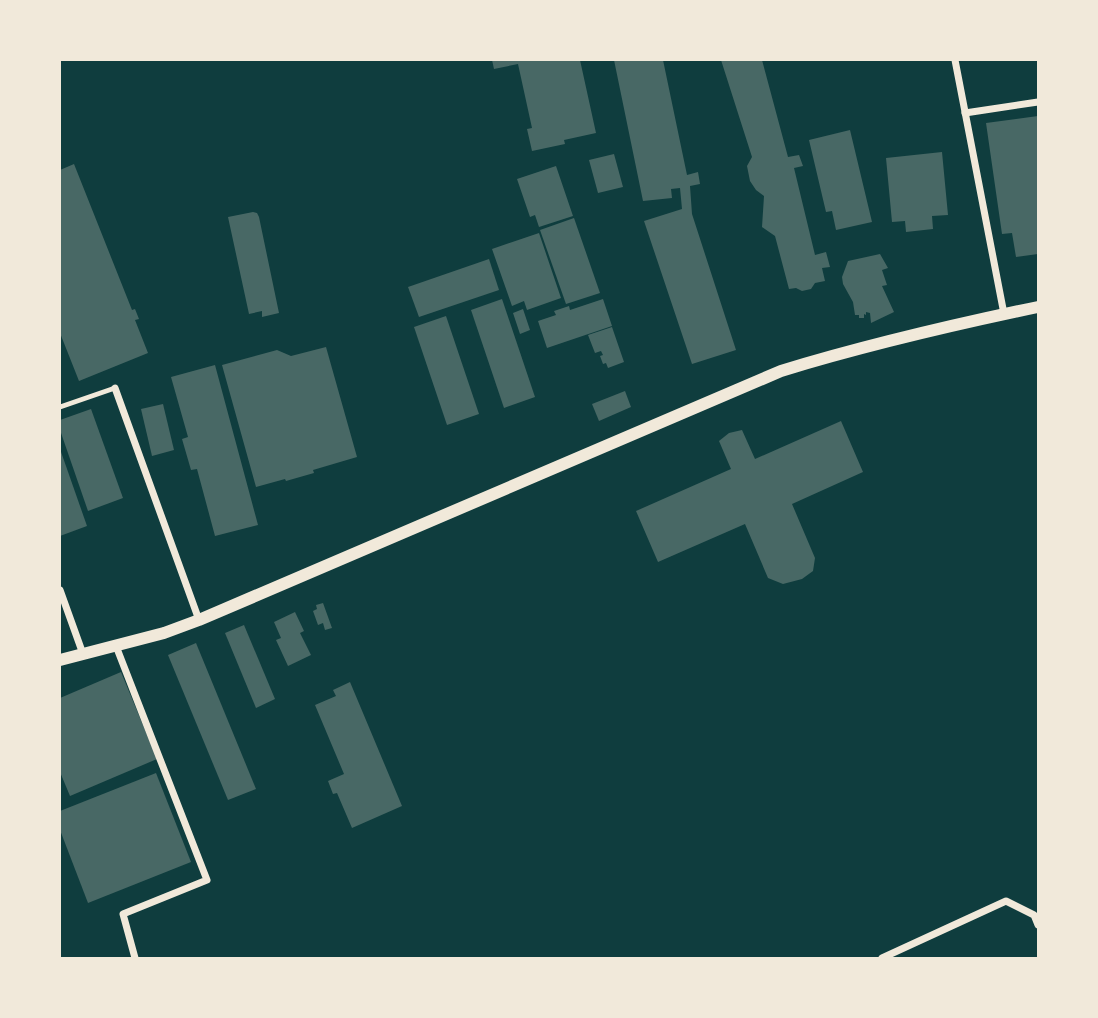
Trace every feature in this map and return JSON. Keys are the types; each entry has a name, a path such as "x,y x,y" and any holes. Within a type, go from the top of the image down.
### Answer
{"street":[{"path":"955,60 1004,314"},
{"path":"965,113 1038,102"},
{"path":"60,660 164,633 200,620 781,371 917,333 1038,307"},
{"path":"115,388 200,620"},
{"path":"60,590 83,654"},
{"path":"116,646 207,880 124,914 135,958"},
{"path":"882,958 1006,901 1034,915 1038,925"}],"lane":[{"path":"60,407 115,388"}],"building":[{"path":"492,60 580,60 596,133 564,140 565,144 532,151 527,129 532,128 518,64 494,69"},
{"path":"614,60 663,60 687,175 698,172 700,184 690,186 692,214 736,350 692,364 644,221 682,209 680,188 671,189 672,198 643,201"},
{"path":"721,60 762,60 788,157 799,155 803,166 794,168 815,255 826,252 830,267 822,268 825,281 815,283 811,289 789,289 775,236 762,227 764,196 750,181 747,166 752,157"},
{"path":"1038,116 1038,254 1016,257 1012,233 1002,234 986,123"},
{"path":"850,130 872,222 836,230 832,211 826,212 809,140"},
{"path":"942,152 948,215 932,216 933,229 906,232 905,221 892,222 886,158"},
{"path":"614,154 623,187 598,193 589,160"},
{"path":"74,164 132,310 135,309 139,319 135,320 148,353 79,381 60,333 60,170"},
{"path":"556,166 573,216 539,227 535,215 530,217 517,179"},
{"path":"253,212 259,217 279,313 262,317 262,311 249,314 228,217"},
{"path":"574,218 600,293 566,304 540,230"},
{"path":"539,233 561,298 527,310 524,301 512,306 492,249"},
{"path":"880,254 888,268 882,270 887,285 882,286 894,312 871,323 870,313 866,312 864,318 855,315 853,302 842,277 848,261"},
{"path":"489,259 499,290 419,317 408,287"},
{"path":"502,299 535,397 504,408 471,310"},
{"path":"603,299 612,326 547,348 538,321 556,315 554,311 569,306 570,310"},
{"path":"523,309 530,330 520,334 513,313"},
{"path":"446,316 479,414 447,425 414,327"},
{"path":"612,327 624,362 608,368 606,363 603,364 601,351 595,353 588,335"},
{"path":"326,347 357,457 313,470 314,473 256,487 222,365 277,350 291,356"},
{"path":"215,365 258,525 215,536 197,469 191,470 182,439 188,437 171,377"},
{"path":"625,391 631,407 599,421 592,404"},
{"path":"163,404 174,450 152,456 141,409"},
{"path":"91,409 123,498 88,511 60,430 60,420"},
{"path":"841,421 863,472 792,504 815,558 813,571 802,579 783,584 768,578 745,524 658,562 636,511 731,469 719,441 729,433 742,430 755,459"},
{"path":"60,449 87,526 60,536"},
{"path":"323,603 332,628 325,630 323,623 318,625 313,611 317,609 316,605"},
{"path":"295,612 304,631 300,633 311,655 288,666 276,640 281,638 274,622"},
{"path":"244,625 275,699 256,708 225,633"},
{"path":"196,643 256,789 228,800 168,655"},
{"path":"121,672 157,759 70,796 60,772 60,698"},
{"path":"350,682 402,806 352,828 337,793 333,794 328,781 344,774 315,705 336,696 333,690"},
{"path":"156,773 191,862 88,903 60,830 60,811"}]}
